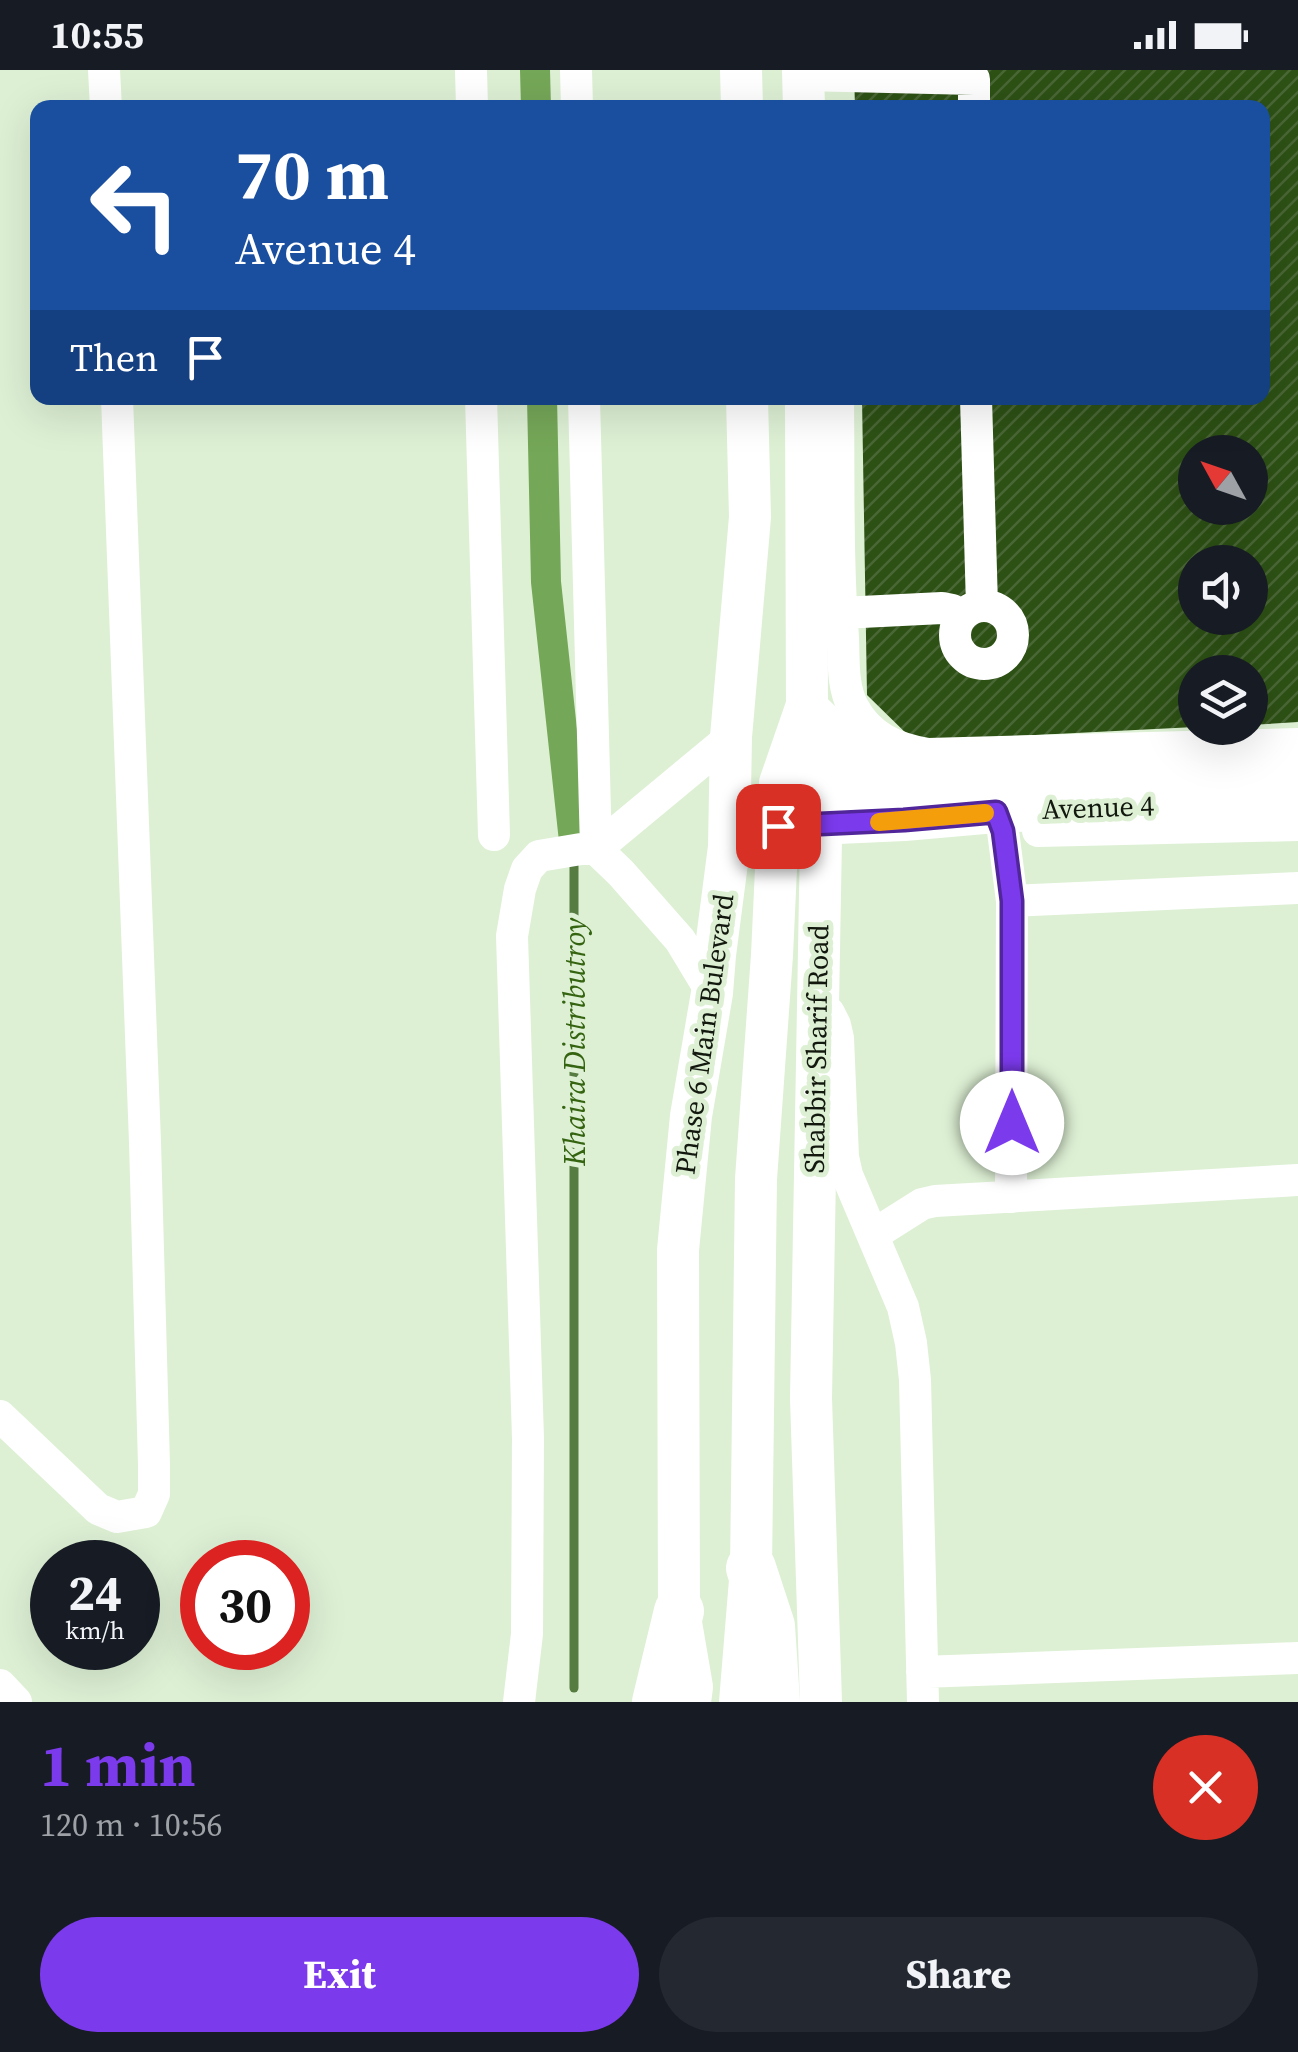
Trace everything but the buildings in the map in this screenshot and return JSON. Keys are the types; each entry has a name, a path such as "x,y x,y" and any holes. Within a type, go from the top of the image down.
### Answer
{"highway":[{"path":"751,1568 770,1626 775,1702"},
{"path":"658,1702 679,1611"}],"main road":[{"path":"741,70 742,100"},
{"name":"Phase 6 Main Bulevard","path":"690,1702 692,1687 679,1611 678,1250 691,1116 712,993 729,848 731,738 750,517 747,405"},
{"name":"Shabbir Sharif Road","path":"806,405 807,708 822,782 811,1398 822,1702"},
{"path":"745,1688 751,1568 756,1180 780,783 807,708 860,755 902,801"},
{"name":"Avenue 4","path":"778,826 821,824 902,801 1298,768"},
{"path":"780,783 822,782 902,801"},
{"name":"Avenue 4","path":"902,801 999,822 1298,799"},
{"path":"818,904 854,853 880,832 902,801"}],"street":[{"path":"104,70 106,100"},
{"path":"471,70 472,100"},
{"path":"576,70 577,100"},
{"path":"821,84 910,76 974,79 974,100"},
{"path":"0,1416 98,1509 118,1518 146,1512 154,1494 153,1408 117,405"},
{"path":"481,405 494,835"},
{"path":"584,405 588,849"},
{"path":"838,405 846,690 860,719 872,731 906,751 928,754 1298,744"},
{"path":"841,613 942,608 972,612 976,405"},
{"path":"520,1702 527,1634 528,1438 512,936 520,889 528,869 539,856 588,849 731,738"},
{"path":"1011,1197 1012,901 999,822 1298,825"},
{"path":"588,849 622,873 680,940 712,993"},
{"path":"1012,901 1298,888"},
{"path":"817,998 835,1025 847,1175 903,1307 911,1343 916,1380 922,1687 1298,1658"},
{"path":"872,1235 922,1204 935,1201 1298,1180"},
{"path":"0,1685 16,1702"}],"waterway":[{"name":"Khaira Distributroy","path":"535,70 536,100"},
{"name":"Khaira Distributroy","path":"542,405 546,582 574,841"},
{"name":"Khaira Distributroy","path":"574,859 574,1688"}],"slow traffic":[{"path":"879,822 985,813"}],"route":[{"path":"778,826 996,812 1003,831 1012,901 1012,1123"}]}
